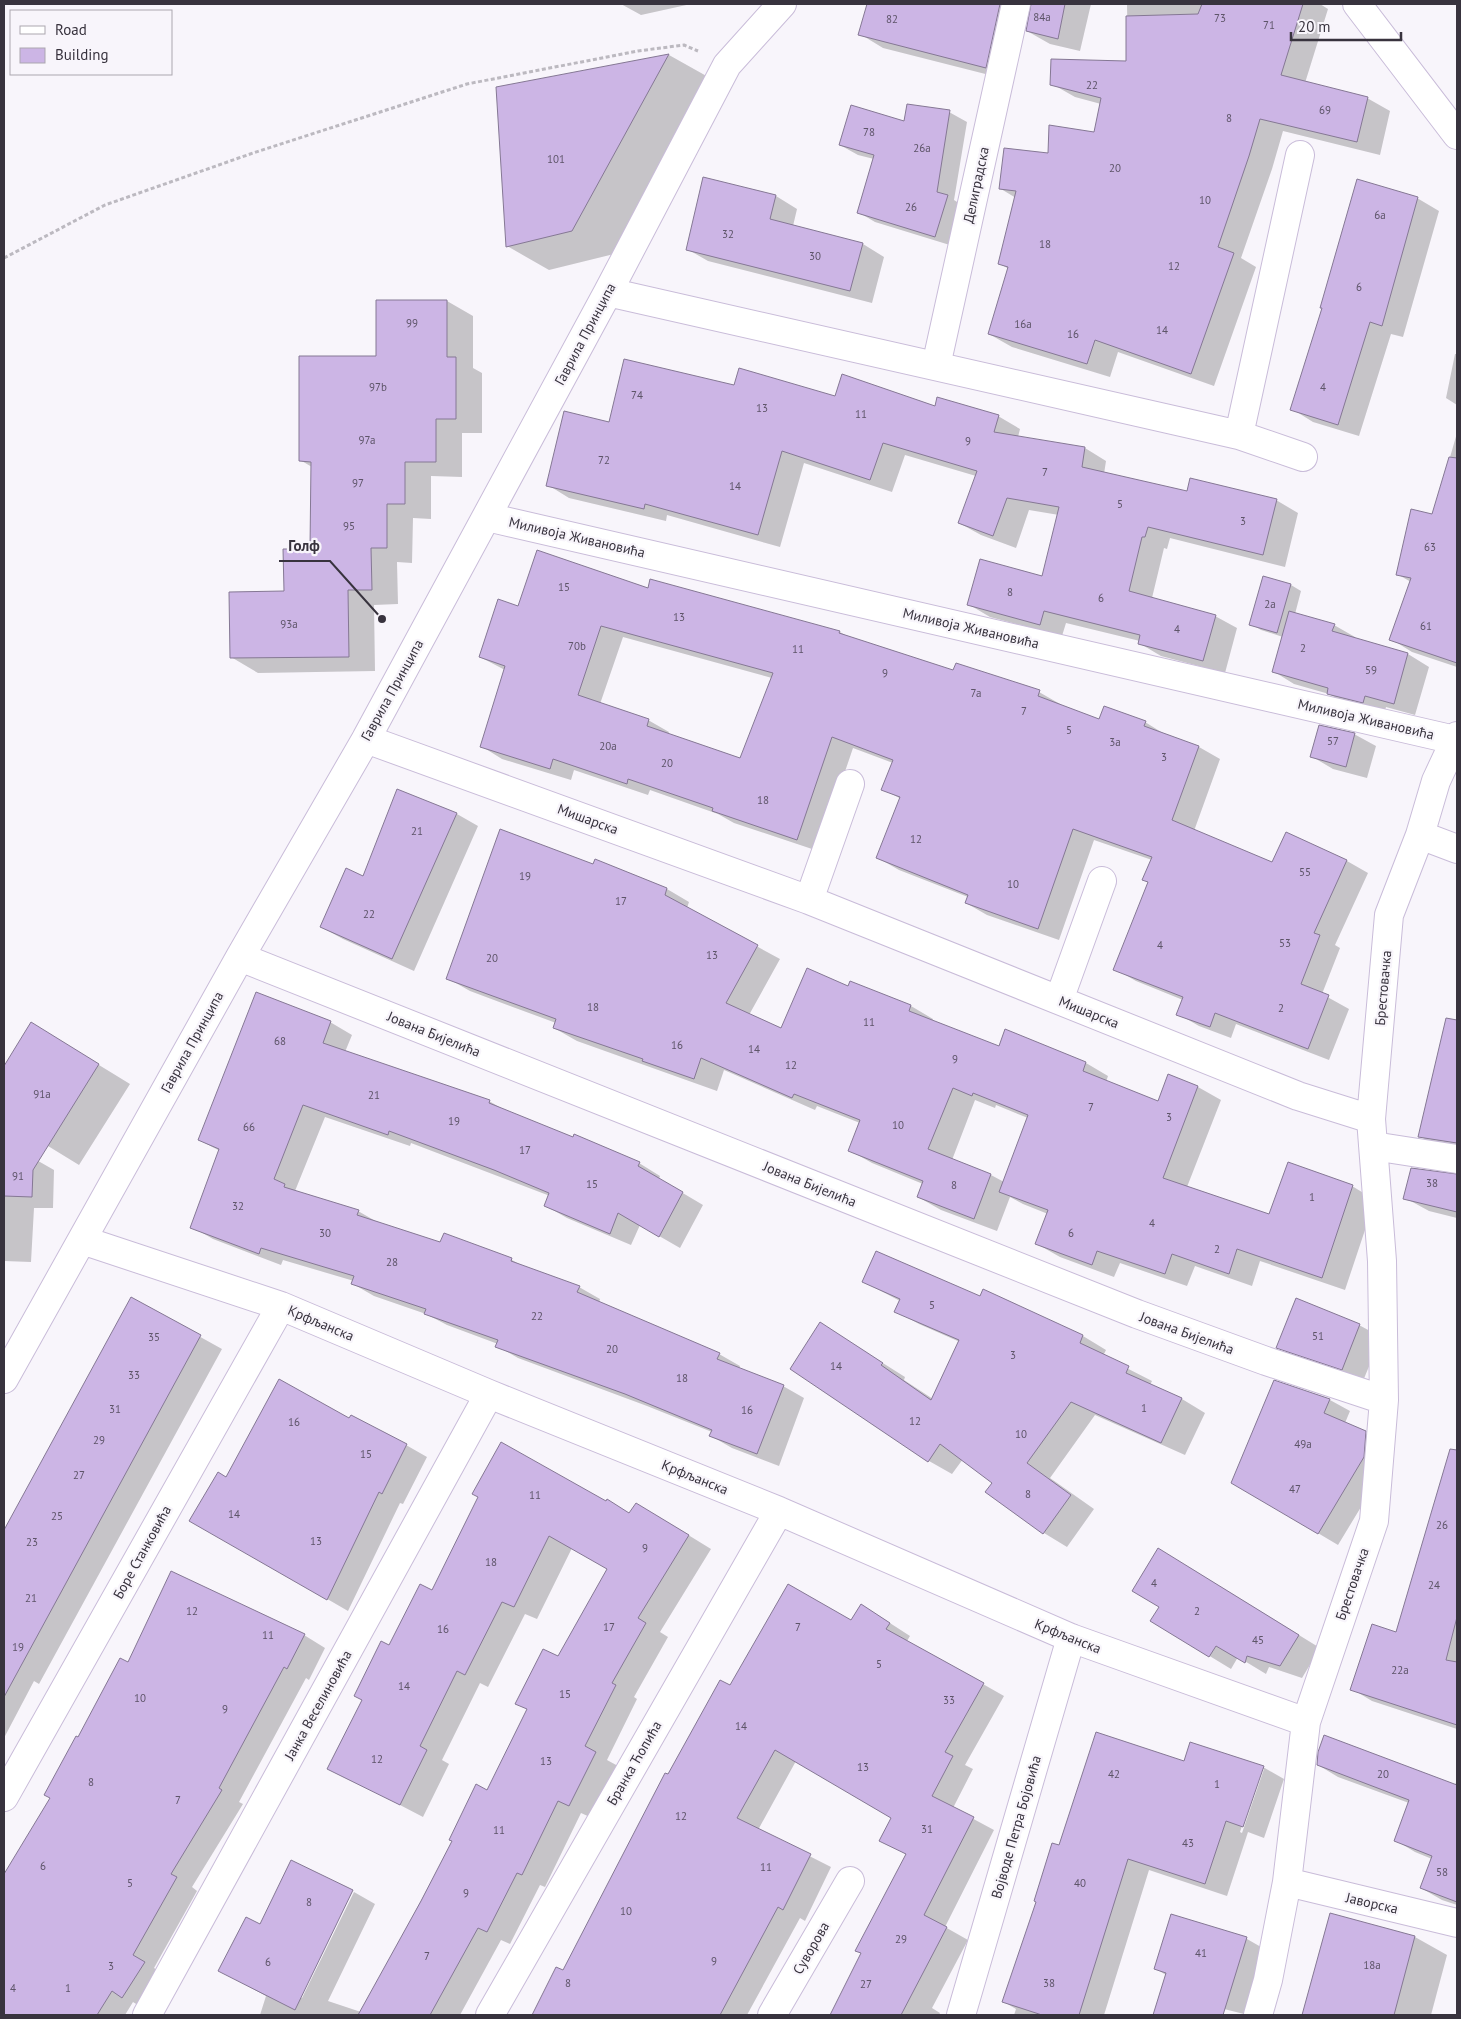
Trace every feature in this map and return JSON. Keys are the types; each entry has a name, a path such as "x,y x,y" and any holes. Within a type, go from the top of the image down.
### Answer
{"street":[{"name":"Гаврила Принципа","path":"4,1379 240,957 366,739 608,292 727,65 782,4"},
{"name":"Делиградска","path":"936,366 1016,4"},
{"path":"1357,4 1457,135"},
{"path":"1239,435 1300,156"},
{"path":"608,292 1239,435 1303,457"},
{"name":"Миливоја Живановића","path":"487,517 1456,738"},
{"name":"Брестовачка","path":"1258,2015 1268,1980 1288,1882 1306,1722 1374,1521 1384,1400 1382,1261 1371,1119 1389,915 1420,835 1436,780 1456,738"},
{"name":"Мишарска","path":"366,739 809,900 1298,1096 1371,1119"},
{"path":"809,900 850,784"},
{"path":"1420,835 1457,849"},
{"path":"1060,1000 1102,881"},
{"name":"Јована Бијелића","path":"240,957 1137,1314 1266,1362 1384,1400"},
{"path":"1373,1146 1457,1159"},
{"name":"Крфљанска","path":"82,1240 281,1306 489,1394 779,1511 1070,1638 1306,1722"},
{"name":"Боре Станковића","path":"4,1797 281,1306"},
{"name":"Јанка Веселиновића","path":"147,2015 489,1394"},
{"name":"Бранка Ћопића","path":"490,2015 779,1511"},
{"name":"Војводе Петра Бојовића","path":"961,2015 1070,1638"},
{"name":"Суворова","path":"772,2015 850,1881"},
{"name":"Јаворска","path":"1288,1882 1457,1923"}],"path":[{"path":"4,258 105,205 262,150 467,84 638,51 684,45 727,65"}],"building":[{"path":"867,4 1000,4 986,68 858,35"},
{"path":"1031,4 1065,4 1058,39 1026,31"},
{"path":"1202,4 1303,4 1281,75 1368,97 1357,142 1260,119 1218,247 1234,253 1191,374 1095,340 1087,364 988,334 1008,267 998,264 1016,191 999,189 1004,148 1048,153 1049,125 1094,132 1101,98 1050,85 1051,59 1126,61 1126,16 1198,14"},
{"path":"669,54 572,231 506,247 496,87"},
{"path":"907,104 950,110 937,192 948,195 935,237 857,213 874,155 839,145 851,105 904,121"},
{"path":"703,177 776,195 770,219 863,243 850,291 686,250"},
{"path":"1357,179 1418,197 1382,326 1370,322 1338,425 1290,410 1322,308 1320,308"},
{"path":"376,300 447,300 447,357 456,357 456,419 436,419 436,462 405,462 405,504 387,504 387,548 371,548 372,590 348,590 349,657 230,658 229,592 284,591 283,549 310,549 311,462 299,461 299,356 376,356"},
{"path":"624,359 734,385 739,368 835,396 842,374 935,406 937,397 999,415 994,432 1085,447 1082,467 1187,491 1190,478 1277,499 1263,555 1148,527 1145,537 1142,537 1129,591 1216,615 1203,661 1138,644 1140,635 1044,611 1040,625 967,605 980,559 1042,576 1059,507 1007,498 993,536 958,523 977,471 883,443 870,480 782,451 758,535 645,504 644,509 546,486 564,411 609,422"},
{"path":"1449,457 1457,458 1457,663 1389,640 1411,578 1396,575 1411,509 1432,514"},
{"path":"537,550 648,588 650,579 840,631 839,633 953,670 956,663 1040,690 1038,696 1099,719 1104,706 1146,721 1144,726 1199,746 1172,820 1272,862 1286,832 1347,860 1314,933 1320,935 1301,984 1329,995 1308,1049 1215,1013 1210,1027 1176,1015 1183,997 1113,970 1148,882 1142,880 1152,857 1073,829 1038,929 965,903 968,895 876,858 900,797 881,790 893,760 832,737 797,840 712,811 713,808 628,779 627,784 553,759 550,769 480,747 505,666 479,657 498,599 518,606","holes":["601,626 773,673 740,758 647,726 649,719 578,695"]},
{"path":"1263,576 1291,584 1277,633 1249,625"},
{"path":"1289,611 1335,624 1332,631 1408,653 1394,704 1365,696 1363,703 1327,694 1328,688 1272,672"},
{"path":"1319,725 1355,733 1346,767 1310,757"},
{"path":"397,789 457,813 392,959 320,927 346,868 363,876"},
{"path":"500,829 593,864 595,859 667,888 665,895 758,945 726,1003 781,1028 807,968 848,986 850,981 911,1005 909,1011 999,1046 1005,1029 1086,1062 1083,1071 1158,1101 1168,1074 1198,1086 1163,1178 1269,1214 1288,1162 1353,1185 1322,1278 1237,1249 1229,1274 1172,1254 1165,1274 1097,1251 1092,1265 1035,1244 1048,1210 999,1192 1028,1115 973,1093 972,1096 953,1088 928,1149 991,1174 974,1219 917,1197 923,1181 848,1151 860,1120 794,1094 792,1098 701,1058 694,1079 553,1028 556,1019 446,979"},
{"path":"256,992 331,1021 323,1043 490,1100 489,1103 573,1137 574,1134 640,1162 638,1166 683,1192 659,1237 618,1213 610,1234 544,1206 549,1193 494,1170 389,1131 388,1135 303,1105 274,1179 285,1184 284,1187 359,1210 357,1215 440,1242 444,1233 512,1258 511,1261 580,1286 577,1292 720,1353 717,1359 784,1385 757,1454 709,1436 712,1430 625,1394 495,1347 498,1340 424,1314 426,1309 351,1284 354,1276 261,1248 259,1254 190,1228 219,1149 198,1140"},
{"path":"1446,1018 1457,1020 1457,1143 1418,1137"},
{"path":"31,1022 99,1064 33,1170 32,1197 4,1196 4,1066"},
{"path":"1411,1168 1457,1174 1457,1212 1403,1199"},
{"path":"876,1251 980,1296 983,1289 1083,1335 1080,1343 1129,1366 1126,1373 1182,1398 1161,1443 1071,1402 1027,1463 1071,1495 1043,1534 985,1492 992,1483 940,1444 928,1462 790,1369 820,1322 883,1363 881,1365 931,1400 959,1340 894,1312 900,1299 862,1282"},
{"path":"131,1297 201,1335 4,1697 4,1530"},
{"path":"1296,1298 1360,1324 1342,1370 1276,1348"},
{"path":"279,1379 349,1418 351,1415 407,1444 382,1494 379,1492 327,1600 189,1521 218,1472 226,1477"},
{"path":"1274,1380 1330,1399 1324,1413 1366,1431 1364,1457 1318,1534 1231,1483"},
{"path":"501,1442 606,1501 607,1499 629,1513 636,1503 689,1535 638,1618 646,1623 612,1683 616,1685 585,1746 596,1752 569,1806 558,1801 522,1875 517,1873 487,1932 478,1928 430,2015 358,2015 452,1841 449,1840 476,1784 487,1790 527,1709 515,1704 543,1649 558,1656 607,1569 549,1536 514,1607 502,1602 465,1675 457,1671 420,1746 427,1750 400,1805 327,1769 362,1700 354,1696 381,1641 389,1645 420,1584 432,1590 478,1497 472,1494"},
{"path":"1450,1449 1457,1450 1457,1617 1446,1660 1457,1662 1457,1725 1350,1690 1372,1624 1396,1632"},
{"path":"1158,1548 1299,1635 1280,1666 1247,1656 1245,1663 1216,1646 1209,1657 1150,1621 1159,1607 1132,1591"},
{"path":"171,1571 305,1634 287,1669 284,1667 219,1788 222,1790 171,1874 177,1877 133,1955 145,1962 122,1998 112,1991 97,2015 4,2015 4,1874 50,1798 44,1795 76,1736 78,1737 120,1658 128,1662"},
{"path":"788,1584 851,1620 861,1604 890,1623 886,1629 984,1683 945,1752 953,1756 932,1796 974,1817 924,1915 947,1927 901,2015 830,2015 861,1953 855,1951 906,1854 879,1841 891,1818 775,1750 737,1818 811,1854 783,1910 778,1907 720,2015 532,2015 556,1967 563,1970 665,1773 668,1774 720,1680 730,1685"},
{"path":"1096,1732 1184,1761 1190,1742 1264,1766 1243,1827 1226,1821 1205,1884 1128,1859 1079,2015 1042,2015 1002,2002 1036,1902 1034,1901 1052,1843 1059,1845"},
{"path":"1324,1735 1457,1785 1457,1902 1420,1888 1432,1856 1394,1841 1409,1800 1317,1765 1318,1752"},
{"path":"291,1860 353,1890 295,2010 218,1971 246,1917 260,1924"},
{"path":"1330,1913 1415,1936 1394,2015 1302,2015"},
{"path":"1171,1914 1247,1937 1223,2015 1153,2015 1166,1973 1154,1969"}],"place":[{"name":"Голф","path":"382,619"}]}
